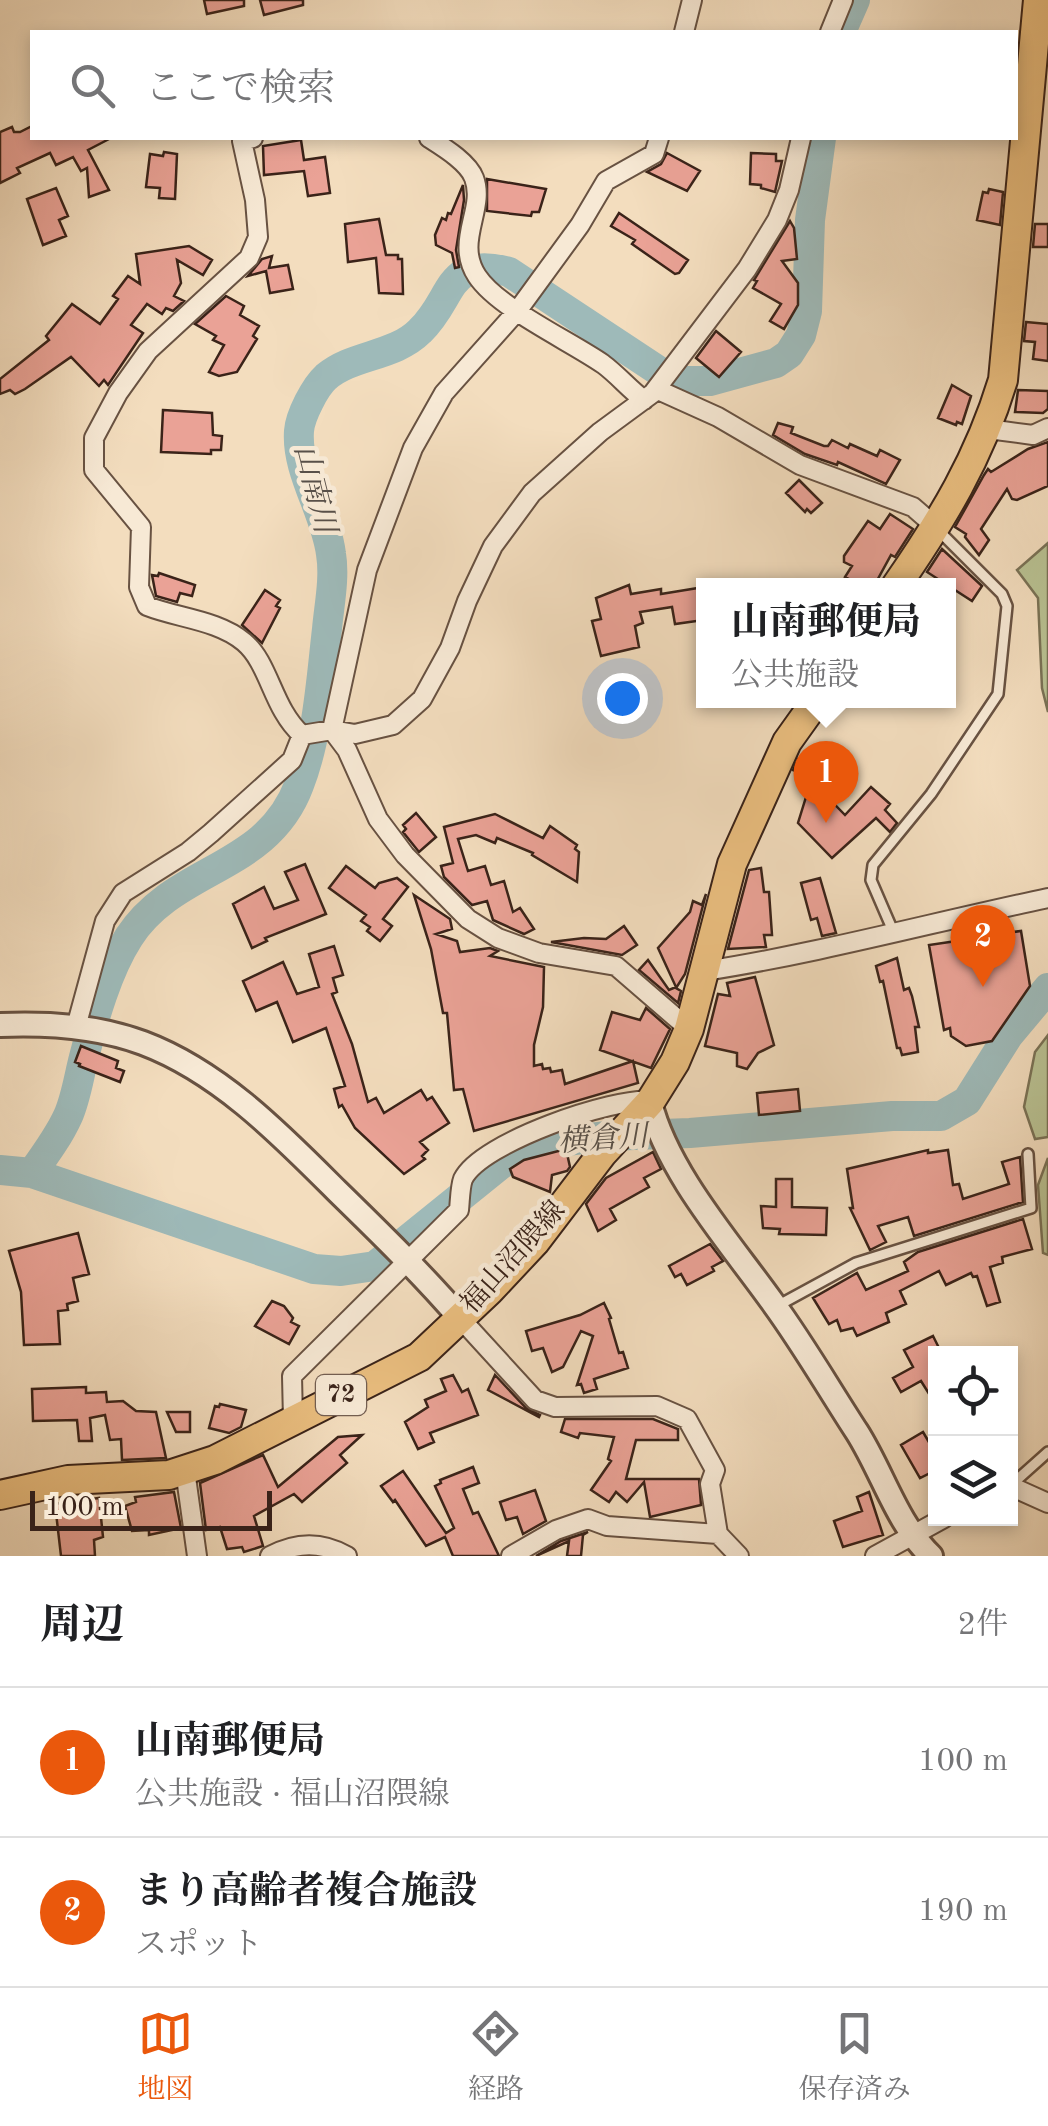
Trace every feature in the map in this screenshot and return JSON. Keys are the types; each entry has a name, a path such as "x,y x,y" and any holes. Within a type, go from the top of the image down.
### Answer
{"main road":[{"path":"902,578 967,474 988,429 1003,380 1038,0"},
{"name":"福山沼隈線","path":"0,1494 68,1480 169,1475 185,1470 251,1444 419,1357 460,1318 535,1242 602,1154 651,1123 689,1029 732,864 787,742 811,708"}],"street":[{"path":"684,30 692,0"},
{"path":"831,30 843,0"},
{"path":"246,140 242,141 255,200 258,237 249,258 148,351 118,393 94,438 92,451 94,470 141,527 139,587 148,606 211,625 243,641 257,659 274,698 302,735"},
{"path":"432,140 474,175 468,255 476,275 488,288 650,394 660,393 718,417 800,465 913,507 936,528"},
{"path":"332,730 367,570 412,448 444,393 518,310 580,225 606,181 654,154 658,140"},
{"path":"302,735 332,730 355,734 393,725 422,700 450,648 493,546 532,493 600,432 650,394 746,268 777,220 789,190 801,140"},
{"path":"988,429 1034,436 1048,428"},
{"path":"332,730 348,750 378,818 404,856 468,919 498,938 538,954 616,966 689,1029"},
{"path":"76,1026 105,920 123,894 200,842 292,760 302,735"},
{"path":"705,971 797,956 1048,898"},
{"path":"0,1025 76,1026 102,1031 146,1044 200,1072 276,1130 408,1260 535,1400 555,1408 657,1406 686,1420 715,1470 710,1484 718,1534 738,1556"},
{"path":"292,1420 292,1376 459,1210 463,1180 486,1156 531,1132 650,1099 651,1123 700,1204 776,1307 860,1438 910,1536 931,1556"},
{"path":"185,1470 197,1556"},
{"path":"1018,1490 1048,1503"},
{"path":"511,1556 556,1530 588,1519 606,1526 718,1534"},
{"path":"875,1556 929,1526"},
{"path":"270,1556 287,1547 314,1544 347,1556"}],"lane":[{"path":"893,931 871,880 873,866 931,794 998,694 1006,606 1002,594 936,528"},
{"path":"776,1307 856,1264 1031,1208 1028,1154"},
{"path":"1018,1479 1048,1452"}],"green space":[{"path":"1048,543 1048,712 1042,688 1038,598 1017,570"},
{"path":"1048,1035 1048,1137 1035,1139 1024,1107 1035,1052"},
{"path":"1048,1158 1048,1255 1043,1253 1038,1185"}],"building":[{"path":"204,0 244,0 244,6 207,14"},
{"path":"260,0 303,0 303,5 264,15"},
{"path":"12,127 14,132 30,127 30,140 107,140 88,150 109,190 89,197 87,168 81,171 73,157 56,165 50,153 17,168 20,173 0,183 0,132"},
{"path":"301,140 304,160 325,157 330,193 308,196 304,171 264,175 263,146"},
{"path":"164,152 177,154 175,199 159,198 160,188 146,187 150,154 163,156"},
{"path":"667,153 700,171 687,191 647,172 661,164"},
{"path":"751,153 776,154 776,161 782,161 775,192 750,184"},
{"path":"487,179 546,189 539,212 532,212 531,216 487,211"},
{"path":"463,185 456,250 459,267 455,268 452,253 436,245 435,235 442,218 446,220 451,214"},
{"path":"56,188 68,216 59,220 66,236 43,245 27,199"},
{"path":"989,189 1003,192 1000,225 977,220 983,192 988,193"},
{"path":"619,213 688,260 679,273 675,274 632,244 635,240 611,226"},
{"path":"379,219 386,255 402,259 403,294 379,293 376,258 348,262 345,224"},
{"path":"790,221 797,259 782,261 798,283 798,305 784,329 770,321 781,304 753,288"},
{"path":"1035,224 1048,224 1048,247 1033,247"},
{"path":"189,246 212,260 203,275 177,260 181,283 174,296 184,301 173,311 166,308 162,314 147,304 131,325 143,333 108,385 104,380 99,386 71,357 25,389 0,394 0,379 49,340 46,336 72,304 100,324 128,276 140,284 136,254"},
{"path":"272,256 269,268 288,265 293,289 270,293 266,271 248,276 262,259"},
{"path":"226,296 244,306 240,315 259,326 253,336 257,339 237,372 219,376 209,372 224,345 195,324"},
{"path":"1026,322 1048,324 1048,361 1033,359 1035,342 1024,341"},
{"path":"716,331 741,352 719,377 696,358"},
{"path":"952,385 971,396 962,424 938,418"},
{"path":"1018,390 1048,391 1048,409 1043,413 1015,412"},
{"path":"163,410 212,413 213,435 222,436 221,450 211,450 211,454 161,452"},
{"path":"778,423 793,427 791,433 824,446 832,440 877,456 880,450 900,460 886,484 838,462 837,465 805,454 773,435"},
{"path":"1048,442 1048,486 1017,500 1012,499 1007,489 981,529 989,540 979,555 966,534 955,527 984,475 988,469 991,472 1028,449"},
{"path":"799,480 822,503 811,513 786,493"},
{"path":"890,514 913,529 878,578 845,577 852,566 844,562 844,556 868,521 880,529"},
{"path":"942,549 982,586 972,601 956,591 956,578 936,578 927,572"},
{"path":"159,573 195,585 192,596 180,593 177,602 156,596 152,575"},
{"path":"629,585 631,594 696,588 696,621 675,624 672,607 640,612 643,623 635,626 639,647 601,656 592,621 601,619 596,598"},
{"path":"265,590 280,600 276,606 280,608 262,643 242,625"},
{"path":"798,759 809,763 805,774 845,815 871,787 890,804 885,810 897,823 890,832 876,818 832,858 798,823 806,797 803,774 793,770"},
{"path":"416,813 436,837 419,852 403,832 403,825"},
{"path":"495,814 543,838 550,826 577,845 575,849 579,852 577,882 533,853 497,838 495,843 476,835 458,839 468,871 485,866 491,885 504,881 513,912 520,908 534,929 524,934 493,920 487,901 472,905 444,877 441,866 453,863 444,827"},
{"path":"305,864 326,914 265,938 267,941 252,948 233,904 264,887 274,909 298,900 285,872"},
{"path":"346,866 375,888 397,878 408,887 383,919 392,926 380,941 361,921 366,915 329,888"},
{"path":"761,868 764,892 769,892 772,935 764,935 766,947 728,949 749,870"},
{"path":"820,878 836,933 822,936 817,918 811,920 801,883"},
{"path":"706,894 685,974 676,988 681,991 678,1003 639,970 648,960 669,990 676,987 658,948 690,912 693,901 702,905"},
{"path":"414,895 450,919 452,929 436,934 457,941 460,952 490,948 498,951 490,956 544,967 543,1007 534,1045 534,1066 542,1064 543,1069 550,1068 551,1072 562,1070 565,1084 633,1061 638,1083 474,1131 463,1089 454,1090 447,1013 443,1013 431,949"},
{"path":"624,926 637,945 622,955 551,942 606,939"},
{"path":"1012,928 1013,932 1021,931 1030,986 992,1041 966,1046 951,1036 950,1028 944,1030 929,945 997,935 1000,930"},
{"path":"334,946 343,975 333,978 337,992 332,994 352,1044 368,1102 376,1098 384,1113 421,1090 427,1100 432,1097 449,1123 420,1142 428,1150 422,1156 425,1159 404,1174 355,1128 342,1105 339,1107 334,1089 345,1086 326,1028 293,1042 277,1002 256,1011 243,981 283,962 297,994 319,987 309,954"},
{"path":"897,958 904,990 909,988 919,1027 915,1027 918,1052 902,1055 876,966"},
{"path":"755,977 774,1045 758,1053 747,1069 737,1066 737,1053 705,1046 718,994 730,996 727,983"},
{"path":"646,1008 670,1029 651,1068 600,1050 612,1012 640,1020"},
{"path":"81,1046 118,1061 116,1068 124,1071 120,1082 79,1066 75,1062"},
{"path":"798,1089 800,1111 759,1115 757,1093"},
{"path":"566,1149 570,1167 552,1175 550,1192 513,1177 510,1169 524,1160"},
{"path":"928,1150 948,1150 953,1185 959,1184 963,1199 1009,1184 1002,1162 1020,1157 1023,1202 914,1236 908,1217 878,1226 886,1242 870,1250 850,1208 847,1169"},
{"path":"653,1152 661,1169 644,1178 649,1187 610,1209 616,1220 598,1231 586,1204 606,1178"},
{"path":"776,1179 792,1179 792,1207 827,1208 826,1235 779,1234 780,1229 763,1228 761,1206 776,1207"},
{"path":"1023,1219 1032,1249 1002,1257 1003,1263 990,1267 1000,1302 987,1306 977,1276 971,1273 946,1285 939,1271 900,1291 906,1304 886,1313 889,1322 857,1336 853,1328 841,1331 837,1320 829,1324 813,1298 857,1273 866,1290 908,1271 904,1262 918,1252"},
{"path":"78,1233 89,1274 73,1278 78,1301 67,1304 68,1310 58,1311 60,1344 24,1345 21,1292 9,1251"},
{"path":"710,1244 723,1261 712,1267 714,1271 687,1285 681,1274 675,1277 669,1266"},
{"path":"272,1301 284,1306 293,1318 291,1322 299,1326 289,1344 255,1326"},
{"path":"604,1303 619,1353 623,1352 628,1368 594,1379 597,1389 584,1393 581,1384 577,1385 593,1336 581,1331 563,1367 552,1372 543,1348 532,1351 526,1331 580,1315"},
{"path":"933,1336 938,1346 928,1346 928,1392 921,1381 901,1392 893,1378 913,1367 904,1350"},
{"path":"453,1375 462,1392 468,1389 478,1415 430,1433 434,1442 418,1449 405,1422 428,1407 425,1400 446,1391 441,1379"},
{"path":"495,1375 526,1408 539,1417 488,1390"},
{"path":"86,1387 86,1393 106,1392 107,1402 123,1401 136,1411 156,1412 166,1458 122,1460 121,1439 110,1440 105,1415 90,1418 92,1441 79,1441 77,1420 33,1421 32,1389"},
{"path":"215,1406 246,1410 241,1427 229,1433 209,1428"},
{"path":"167,1412 190,1412 190,1432 176,1432"},
{"path":"565,1419 653,1419 678,1429 678,1440 636,1440 626,1479 699,1479 701,1505 650,1517 644,1482 627,1502 616,1492 609,1502 591,1490 611,1461 608,1459 614,1437 580,1433 578,1438 561,1432"},
{"path":"923,1432 928,1440 928,1474 920,1478 901,1445"},
{"path":"362,1435 340,1455 347,1463 302,1502 294,1494 254,1516 263,1546 244,1552 242,1547 227,1549 220,1527 206,1530 200,1483 263,1455 278,1487 338,1437"},
{"path":"473,1467 479,1483 463,1489 473,1514 478,1512 499,1556 453,1556 445,1537 426,1546 381,1486 403,1471 446,1533 454,1528 435,1486 440,1480"},
{"path":"535,1490 546,1521 523,1534 517,1517 506,1520 500,1502"},
{"path":"174,1492 181,1528 149,1535 149,1530 132,1531 125,1506 136,1502 135,1497"},
{"path":"869,1492 883,1535 843,1547 834,1521 862,1511 857,1497"},
{"path":"99,1498 103,1537 94,1540 95,1556 61,1556 55,1504"},
{"path":"588,1532 583,1535 581,1556 567,1556 569,1541 536,1556 561,1541"}],"waterway":[{"name":"山南川","path":"842,30 855,0"},
{"name":"山南川","path":"32,1173 68,1116 102,996 129,937 170,895 265,835 284,813 299,785 318,708 332,582 328,539 299,446 302,418 322,382 337,369 410,339 431,318 462,274 488,268 509,272 674,381 710,381 776,363 789,354 801,335 807,311 810,220 821,140"},
{"name":"横倉川","path":"0,1170 32,1173 314,1269 341,1271 375,1266 510,1157 534,1145 607,1136 941,1116 967,1101 1008,1036 1048,988"}],"place":[{"name":"山南郵便局","path":"826,823"},
{"name":"まり高齢者複合施設","path":"983,987"}]}
